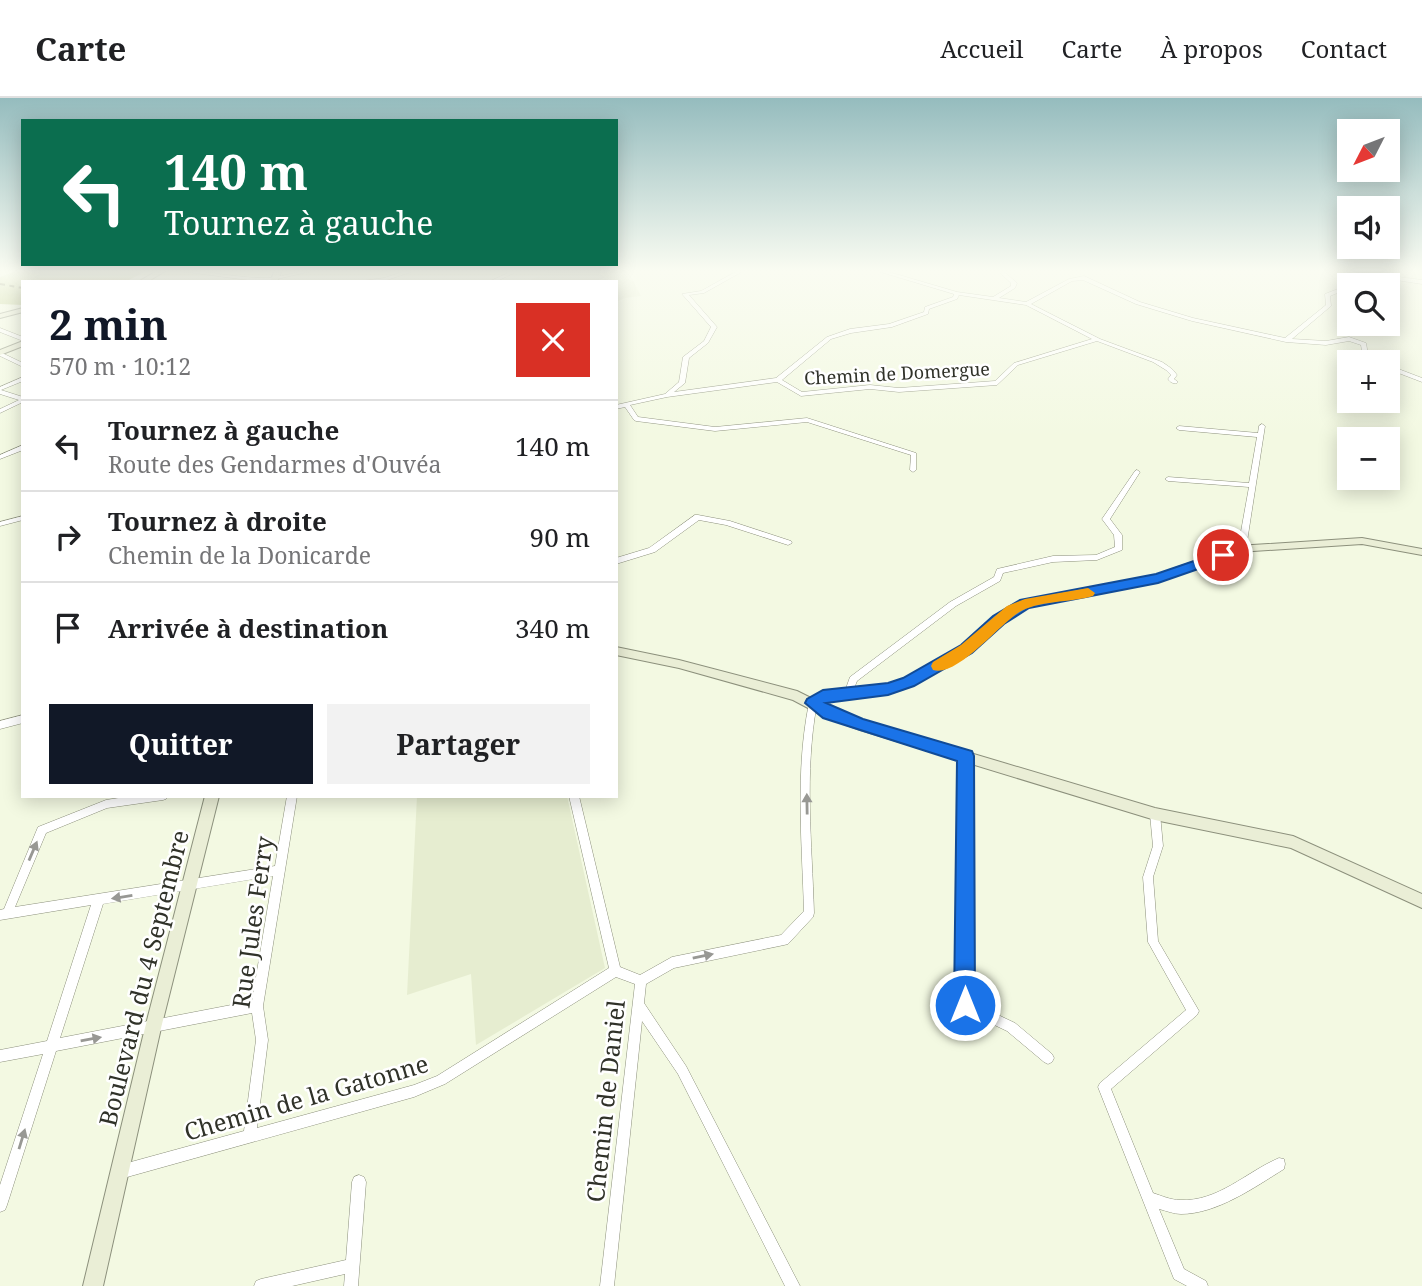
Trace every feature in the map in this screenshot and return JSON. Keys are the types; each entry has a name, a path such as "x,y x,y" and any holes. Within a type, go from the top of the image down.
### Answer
{"street":[{"path":"667,395 682,383 686,357 706,342 713,325"},
{"path":"618,407 667,395 778,380 829,338 850,331 892,325"},
{"path":"1068,325 1096,340 1148,358 1171,370 1174,375 1171,379 1175,382"},
{"path":"1228,325 1286,340 1326,344 1357,341 1364,344 1364,350"},
{"path":"1286,340 1307,325"},
{"path":"0,330 21,340"},
{"name":"Chemin de Domergue","path":"778,380 801,394 870,387 899,390 997,383 1016,364 1096,340"},
{"path":"0,354 21,342"},
{"path":"0,354 21,364"},
{"path":"1400,372 1422,380"},
{"path":"0,377 13,383"},
{"path":"0,391 21,380"},
{"path":"0,391 21,399"},
{"path":"0,411 21,401"},
{"path":"627,405 635,419 715,429 807,420 914,454 914,470"},
{"path":"1242,548 1262,426"},
{"path":"1179,428 1260,435"},
{"path":"0,457 21,448"},
{"path":"1000,571 1053,559 1097,557 1119,548 1118,535 1106,519 1137,472"},
{"path":"1168,479 1251,485"},
{"path":"618,560 652,550 698,517 788,542"},
{"path":"0,524 21,519"},
{"path":"813,703 823,697 888,689 909,682 967,649 998,620 1025,604 1158,578 1242,548 1362,541 1422,552"},
{"path":"848,694 853,678 953,604 997,579 1000,571 996,562"},
{"path":"618,651 679,664 797,696 828,713 860,725 1155,814 1293,842 1422,901"},
{"name":"Chemin de Daniel","path":"607,1286 641,982 672,963 784,940 809,913 806,769 808,720 813,703"},
{"path":"0,725 21,720"},
{"path":"966,756 965,1005 1011,1027 1048,1058"},
{"path":"3,914 42,830 106,804 132,798"},
{"name":"Boulevard du 4 Septembre","path":"93,1286 153,1028 211,798"},
{"name":"Rue Jules Ferry","path":"250,1137 262,1040 257,1006 292,798"},
{"path":"574,798 615,971 641,982"},
{"path":"1155,814 1158,846 1148,877 1153,942 1193,1011 1104,1087 1179,1274 1201,1286"},
{"path":"3,914 189,887 280,870"},
{"path":"1,1204 98,901"},
{"name":"Chemin de la Gatonne","path":"120,1172 414,1091 441,1080 615,971"},
{"path":"639,1005 682,1070 793,1286"},
{"path":"0,1056 257,1006"},
{"path":"1149,1199 1182,1207 1198,1203 1234,1193 1279,1164"},
{"path":"351,1286 359,1182"},
{"path":"261,1286 353,1265"}],"shaded area":[{"path":"417,798 567,798 605,968 476,1045 471,974 407,995"}],"slow traffic":[{"path":"938,666 967,649 1012,610 1025,604 1088,593"}],"route":[{"path":"965,1005 966,756 860,725 828,713 813,703 823,697 888,689 909,682 967,649 998,620 1025,604 1158,578 1223,555"}]}
